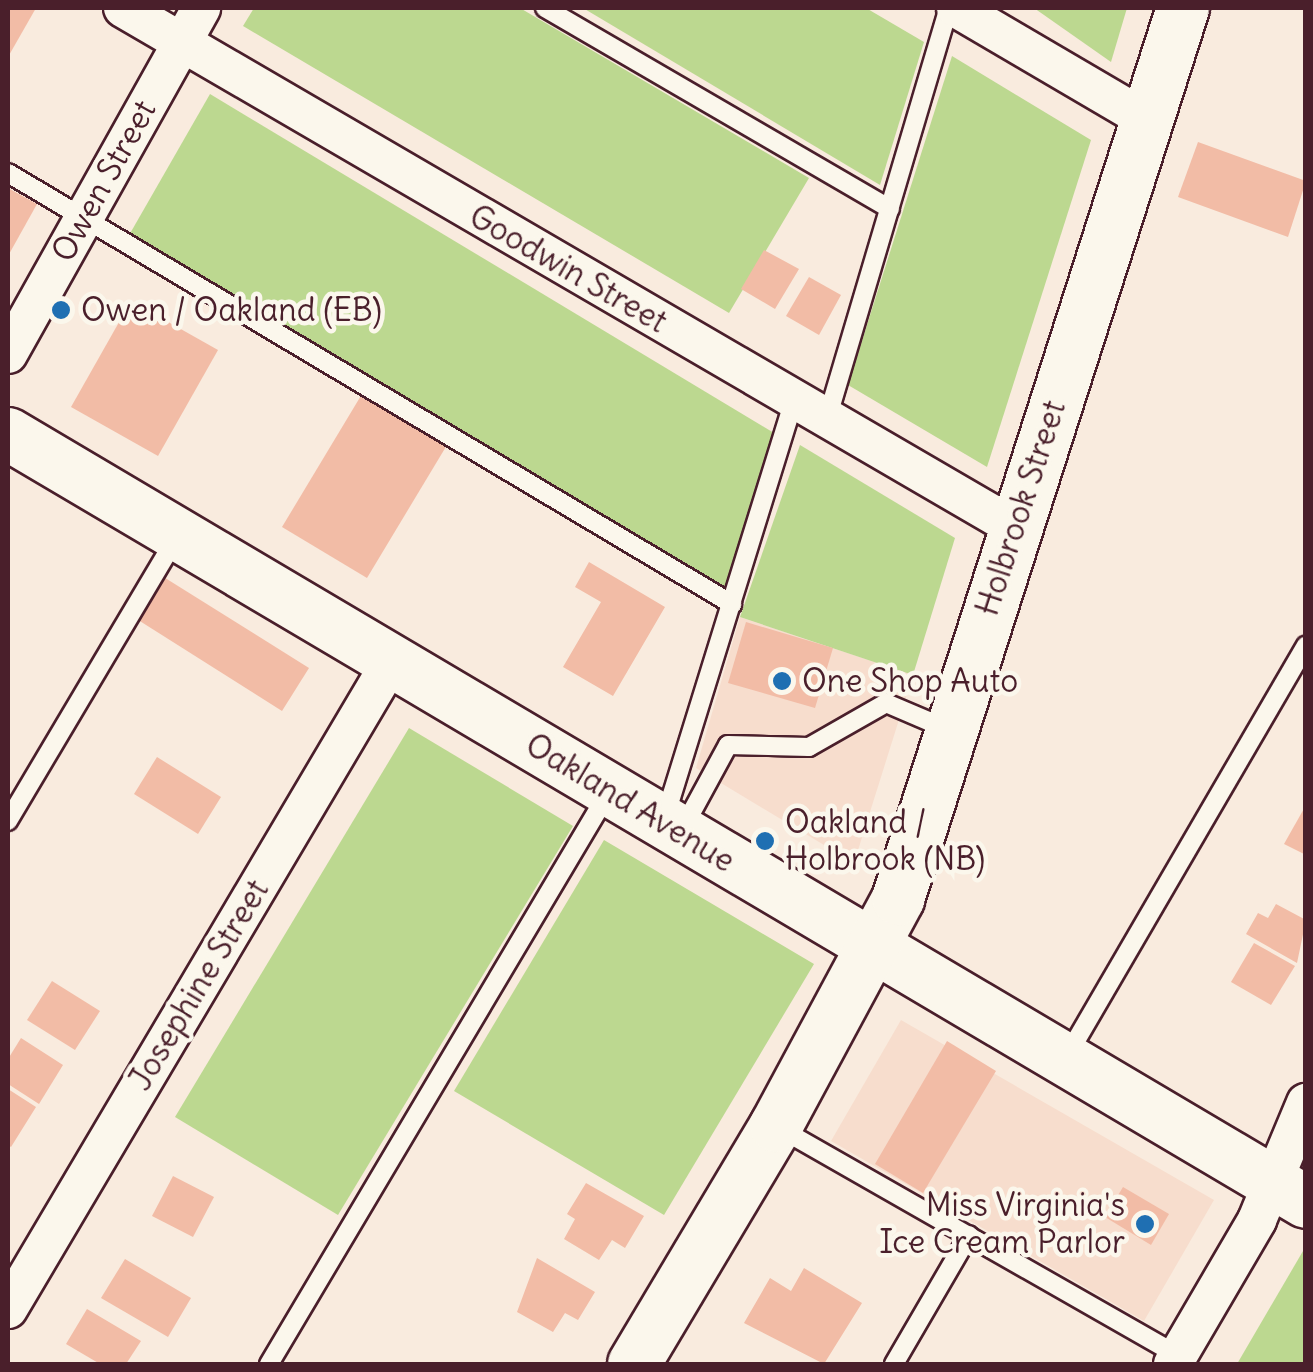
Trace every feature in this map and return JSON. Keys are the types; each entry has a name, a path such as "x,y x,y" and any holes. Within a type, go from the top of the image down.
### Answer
{"street":[{"name":"Goodwin Street","path":"124,8 1014,527"},
{"name":"Owen Street","path":"8,354 201,8"},
{"path":"952,8 1147,120"},
{"name":"Holbrook Street","path":"634,1364 776,1126 876,946 950,730 1183,8"},
{"name":"Oakland Avenue","path":"8,434 1287,1191"},
{"name":"Josephine Street","path":"8,1309 391,662"},
{"path":"1176,1360 1257,1220 1287,1191 1306,1103"}],"lane":[{"path":"545,8 890,209"},
{"path":"827,420 952,8"},
{"path":"8,174 732,604"},
{"path":"672,828 732,604 794,401"},
{"path":"8,822 178,535"},
{"path":"1065,1059 1306,646"},
{"path":"672,828 728,745 809,746 886,703 950,730"},
{"path":"269,1364 609,790"},
{"path":"776,1126 1176,1360"},
{"path":"894,1364 968,1235"}],"shaded area":[{"path":"740,617 913,675 854,863 696,768"},
{"path":"901,1020 1214,1200 1144,1321 831,1141"}],"green space":[{"path":"254,8 520,8 809,178 729,313 243,26"},
{"path":"583,8 866,8 924,42 880,185"},
{"path":"1034,8 1127,8 1111,62"},
{"path":"952,56 1091,140 987,467 848,385"},
{"path":"210,94 774,433 727,591 128,237"},
{"path":"800,445 955,538 913,675 740,617"},
{"path":"409,728 573,826 338,1215 175,1117"},
{"path":"604,840 814,964 664,1215 454,1091"},
{"path":"1303,1251 1305,1364 1237,1364"}],"building":[{"path":"8,8 36,8 8,57"},
{"path":"1198,142 1306,181 1288,237 1178,197"},
{"path":"8,188 37,204 8,256"},
{"path":"764,250 799,269 775,309 741,289"},
{"path":"809,277 841,295 819,335 786,316"},
{"path":"131,301 218,350 158,456 71,407"},
{"path":"365,389 450,440 367,578 282,527"},
{"path":"589,562 665,607 613,696 563,667 601,602 575,587"},
{"path":"162,576 309,668 282,711 135,618"},
{"path":"746,622 833,648 815,708 728,683"},
{"path":"157,757 221,797 198,834 134,794"},
{"path":"1306,805 1306,855 1284,844"},
{"path":"1276,904 1306,920 1297,963 1246,934 1258,913 1268,918"},
{"path":"1254,943 1295,966 1271,1005 1231,982"},
{"path":"52,981 100,1011 75,1050 27,1020"},
{"path":"21,1038 63,1065 39,1104 8,1084 8,1059"},
{"path":"947,1041 996,1071 923,1193 875,1164"},
{"path":"8,1089 36,1107 11,1147 8,1145"},
{"path":"173,1176 214,1197 193,1237 152,1216"},
{"path":"586,1183 644,1216 625,1248 612,1240 599,1260 564,1239 575,1219 567,1214"},
{"path":"1123,1187 1169,1214 1151,1245 1105,1217"},
{"path":"537,1258 595,1292 578,1320 565,1313 553,1332 517,1312"},
{"path":"125,1259 191,1298 168,1337 101,1298"},
{"path":"804,1268 862,1303 824,1364 744,1323 770,1278 791,1291"},
{"path":"87,1309 141,1341 126,1364 100,1364 66,1344"}],"place":[{"name":"Owen / Oakland (EB)","path":"61,310"},
{"name":"One Shop Auto","path":"782,681"},
{"name":"Oakland / Holbrook (NB)","path":"765,841"},
{"name":"Miss Virginia's Ice Cream Parlor","path":"1145,1224"}]}
